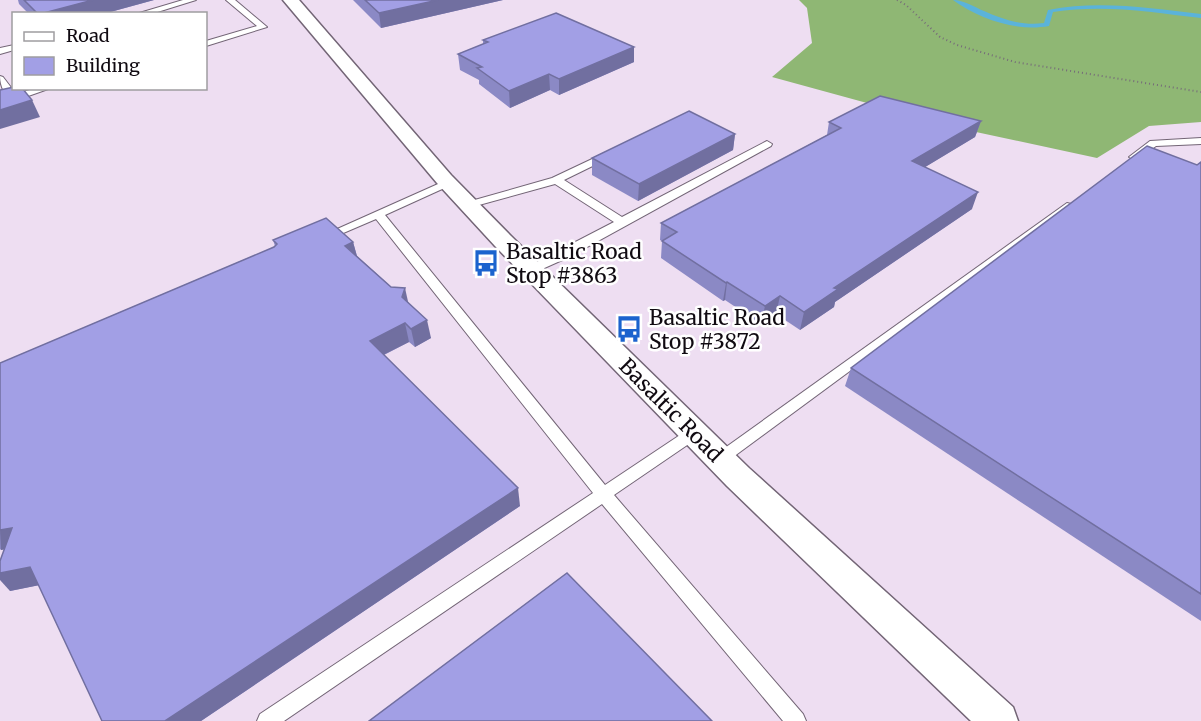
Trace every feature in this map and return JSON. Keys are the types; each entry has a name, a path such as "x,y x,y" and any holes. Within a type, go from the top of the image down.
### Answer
{"street":[{"name":"Basaltic Road","path":"291,0 447,183 531,270 720,459 999,721"}],"lane":[{"path":"148,12 192,0"},
{"path":"207,44 263,27 230,0"},
{"path":"0,79 14,98 40,90"},
{"path":"1125,164 1154,143 1201,141"},
{"path":"531,270 565,254 767,144"},
{"path":"468,205 556,180 619,150"},
{"path":"556,180 622,222"},
{"path":"313,242 447,183"},
{"path":"720,459 1078,198"},
{"path":"378,214 603,495 796,721"},
{"path":"267,721 694,433"}],"path":[{"path":"897,0 906,5 940,37 957,45 1015,62 1201,92"}],"green space":[{"path":"799,0 1201,0 1201,122 1149,126 1097,158 962,129 772,77 812,43 807,8"}],"building":[{"path":"24,0 93,0 48,12 36,12"},
{"path":"365,0 438,0 379,13"},
{"path":"556,13 634,47 559,79 549,74 509,91 477,68 482,67 458,54 488,42 483,40"},
{"path":"12,87 12,90 24,90 32,100 0,110 0,90"},
{"path":"880,96 981,121 912,161 978,192 834,288 838,289 804,312 780,296 765,306 662,241 677,232 661,223 841,128 829,122"},
{"path":"689,111 735,134 639,184 592,158"},
{"path":"1147,146 1197,165 1201,162 1201,594 851,368"},
{"path":"326,218 353,242 345,246 391,287 405,288 402,297 427,320 411,329 405,323 370,341 518,488 165,721 102,721 30,567 0,573 0,561 12,528 0,530 0,363 274,247 277,244 273,240"},
{"path":"567,573 712,721 369,721"}],"waterway":[{"path":"956,0 1000,20 1023,26 1047,25 1050,11 1088,6 1126,7 1201,16"}],"place":[{"name":"Basaltic Road Stop #3863","path":"486,263"},
{"name":"Basaltic Road Stop #3872","path":"629,329"}]}
